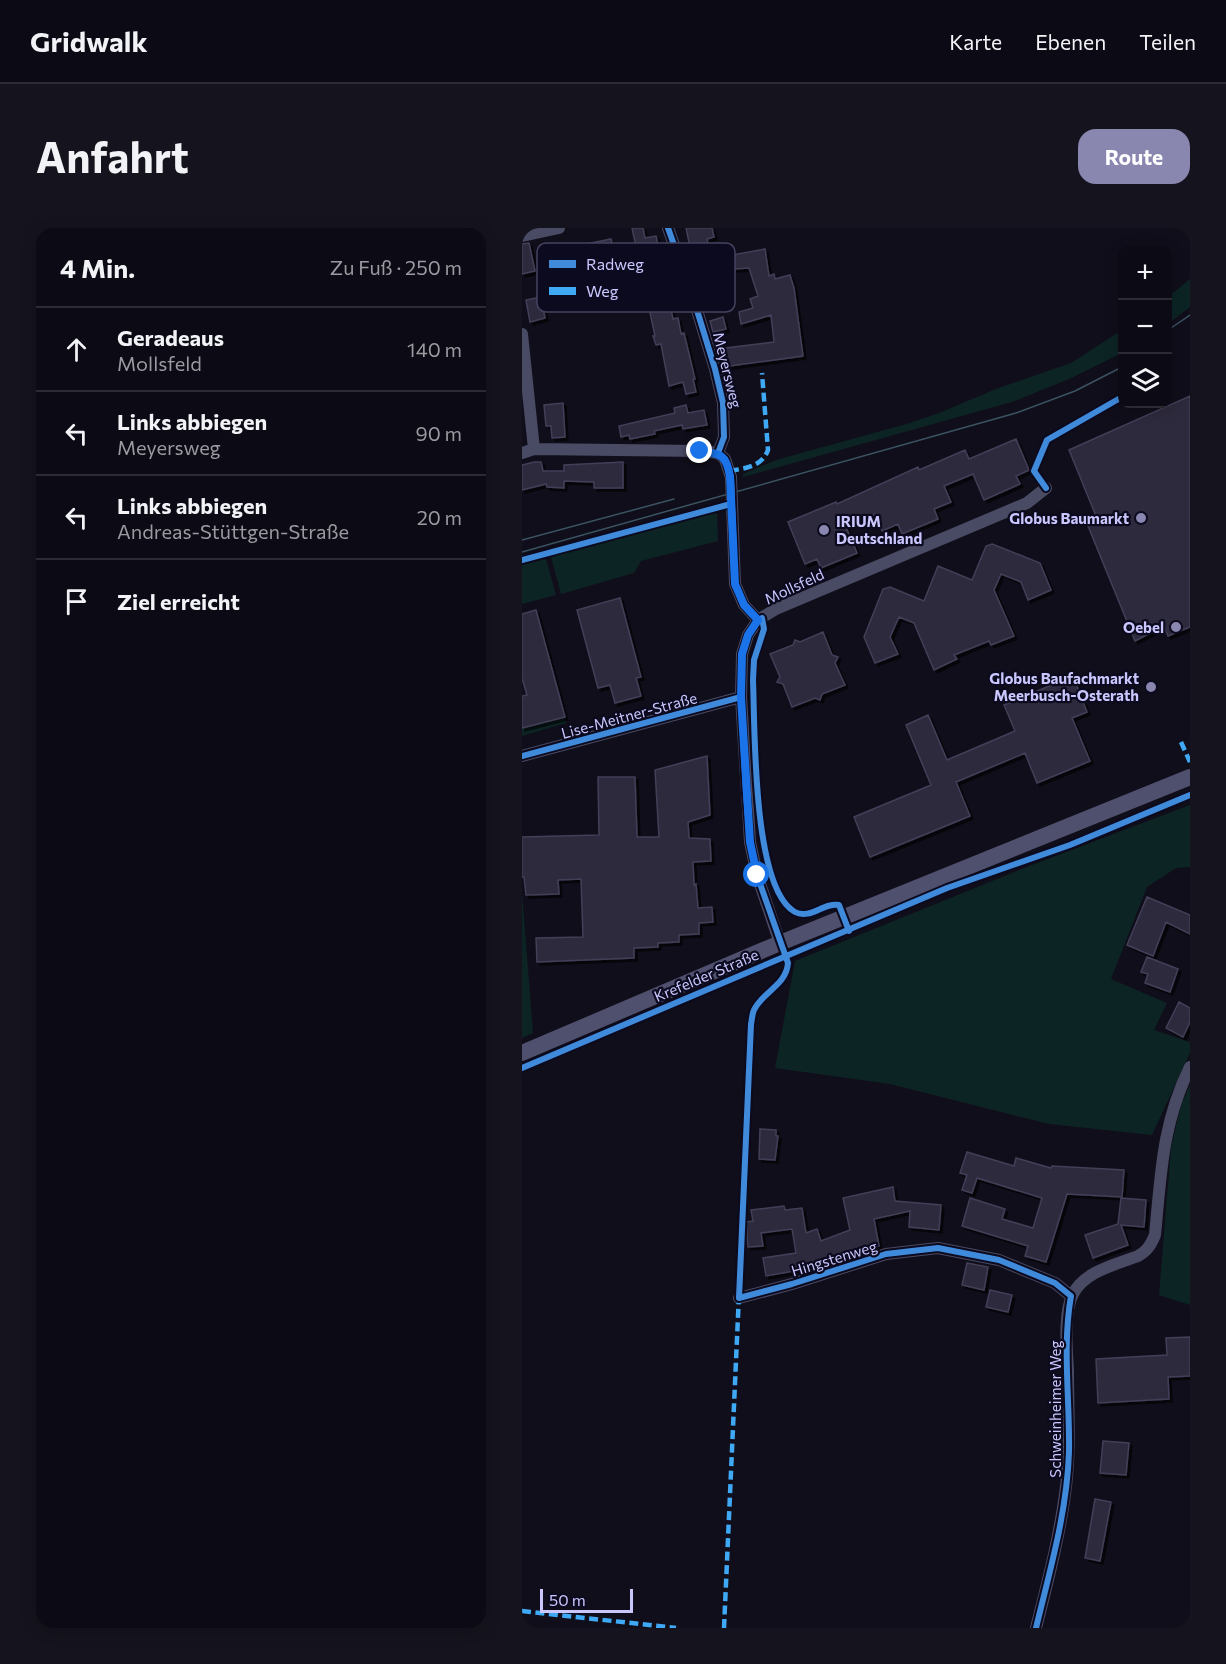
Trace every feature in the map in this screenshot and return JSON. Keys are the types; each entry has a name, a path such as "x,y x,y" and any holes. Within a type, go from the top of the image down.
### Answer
{"main road":[{"name":"Krefelder Straße","path":"522,1053 780,943 1190,777"}],"street":[{"path":"522,236 559,228"},
{"name":"Meyersweg","path":"668,228 673,243"},
{"name":"Meyersweg","path":"696,312 712,358 723,403 724,437 718,453"},
{"path":"522,334 528,451 700,451 718,453 725,459 730,477 735,584 744,605 758,620"},
{"name":"Mollsfeld","path":"780,943 757,875 750,842 741,697 742,654 748,635 758,620 776,609 1027,503 1046,488"},
{"name":"Lise-Meitner-Straße","path":"522,756 741,697"},
{"path":"1071,1296 1090,1275 1138,1256 1151,1245 1155,1235 1162,1163 1170,1118 1178,1092 1190,1067"},
{"name":"Hingstenweg","path":"739,1298 886,1254 938,1248 999,1260 1055,1283 1071,1296"},
{"name":"Schweinheimer Weg","path":"1036,1628 1058,1536 1065,1493 1069,1452 1067,1320 1071,1296"}],"green space":[{"path":"1190,279 1190,307 1172,321 1172,300 1172,294"},
{"path":"1118,333 1118,355 1069,379 1012,402 743,477 743,474 776,460 910,423 996,389 1071,363"},
{"path":"717,510 718,541 641,561 634,573 561,594 551,557 598,541"},
{"path":"546,559 556,595 522,604 522,565"},
{"path":"565,717 566,723 522,736 522,728"},
{"path":"1190,805 1190,867 1176,868 1147,887 1111,979 1167,1003 1154,1030 1190,1042 1190,1053 1152,1135 1049,1124 890,1084 775,1068 795,961 1024,868"},
{"path":"522,892 533,1033 522,1038"},
{"path":"1190,1085 1190,1305 1159,1295 1171,1148 1181,1105"}],"building":[{"path":"632,228 643,228 645,238 656,236 657,243 635,243"},
{"path":"686,228 712,228 714,237 707,239 708,243 689,243"},
{"path":"611,239 612,243 591,243"},
{"path":"529,243 535,271 522,274 522,244"},
{"path":"765,249 769,276 774,274 775,279 790,275 794,288 803,356 723,367 718,349 774,342 771,315 741,324 739,312 753,308 750,299 758,296 749,268 735,269 735,254"},
{"path":"537,298 537,312 544,312 545,318 530,322 526,300"},
{"path":"650,312 672,312 673,319 678,318 681,334 684,333 696,392 686,394 683,382 669,386 661,344 656,345 653,336 655,336"},
{"path":"723,317 726,329 713,332 710,321"},
{"name":"Globus Baumarkt","path":"1190,396 1190,627 1168,636 1164,626 1135,641 1086,521 1096,516 1069,450 1163,408 1172,408 1172,404"},
{"path":"563,403 565,437 552,438 551,426 546,426 544,405"},
{"path":"686,405 688,413 704,410 707,425 683,429 682,425 630,439 629,435 621,437 619,426 675,413 674,408"},
{"path":"1016,439 1029,470 1016,476 1020,484 984,500 973,474 944,486 951,502 934,509 938,519 902,534 898,524 882,531 875,514 846,527 857,553 821,568 817,559 805,564 788,522 836,502 837,504 918,467 919,470 965,450 969,459"},
{"path":"541,462 543,471 564,471 564,465 623,462 623,488 594,488 594,482 564,481 564,488 547,487 546,484 522,490 522,465"},
{"path":"992,544 1040,563 1051,590 1028,600 1021,582 1001,574 994,590 1014,636 991,645 989,641 954,655 957,659 934,670 914,623 899,617 890,637 898,654 875,663 864,637 883,589 890,587 924,601 938,566 972,580 986,546"},
{"path":"620,598 641,677 636,678 641,696 615,703 610,685 598,688 577,610"},
{"path":"536,610 565,717 522,728 522,696 527,695 522,678 522,614"},
{"path":"823,632 832,655 838,657 835,663 845,685 822,694 820,700 815,698 792,707 783,684 777,682 780,677 770,654 793,645 795,640 800,642"},
{"path":"1073,676 1087,712 1072,718 1090,761 1037,783 1025,753 956,782 970,816 870,857 854,817 931,785 906,725 928,715 947,760 1015,731 1004,705"},
{"path":"707,756 710,815 688,822 689,838 710,839 711,861 693,862 698,908 712,907 713,922 699,923 699,934 679,935 679,942 658,943 658,947 634,948 634,958 537,962 536,938 583,937 581,879 558,880 559,894 526,895 524,877 522,877 522,837 599,835 598,777 635,777 637,837 659,837 655,770"},
{"path":"1147,897 1190,915 1190,934 1166,922 1153,956 1127,945"},
{"path":"1147,957 1178,969 1170,992 1145,983 1148,974 1141,972"},
{"path":"1179,1002 1190,1008 1190,1022 1183,1037 1166,1028"},
{"path":"760,1129 776,1130 776,1136 778,1136 775,1160 759,1159"},
{"path":"967,1152 1014,1166 1016,1158 1051,1168 1052,1166 1124,1170 1122,1197 1067,1194 1046,1262 1025,1256 1028,1246 962,1226 970,1198 1005,1209 1002,1219 1033,1228 1042,1198 977,1178 972,1193 962,1190 967,1175 960,1173"},
{"path":"893,1187 895,1201 941,1205 939,1230 909,1227 910,1211 874,1219 879,1246 858,1250 811,1268 766,1276 763,1258 796,1253 792,1229 761,1233 763,1246 748,1247 746,1222 753,1221 751,1210 784,1206 785,1210 802,1208 806,1233 817,1229 821,1241 850,1230 843,1198"},
{"path":"1121,1198 1146,1200 1144,1227 1121,1225 1128,1245 1093,1258 1085,1235 1118,1224"},
{"path":"967,1263 988,1267 984,1290 962,1285"},
{"path":"990,1290 1012,1295 1008,1312 986,1307"},
{"path":"1190,1337 1190,1376 1168,1377 1169,1399 1098,1403 1096,1359 1167,1355 1166,1338"},
{"path":"1103,1441 1129,1443 1126,1475 1100,1473"},
{"path":"1095,1499 1111,1502 1100,1561 1085,1558"}],"tram line":[{"path":"1172,327 1190,315"},
{"path":"522,552 1016,413 1075,391 1118,369"},
{"path":"522,540 674,499"}],"marked path":[{"path":"730,471 747,468 757,463 762,460 768,450 762,373"},
{"path":"1181,742 1190,762"},
{"path":"724,1628 739,1294"},
{"path":"522,1611 676,1628"}],"cycle path":[{"path":"668,228 673,243"},
{"path":"698,312 723,403 724,437 718,453 725,459 731,477 735,584 744,605 758,620 748,635 742,654 741,697 750,842 757,875 788,963 779,983 758,1003 752,1015 739,1298 886,1254 938,1248 999,1260 1055,1283 1071,1296 1067,1335 1068,1474 1057,1541 1036,1628"},
{"path":"1046,488 1034,471 1047,440 1118,399"},
{"path":"522,560 731,504"},
{"path":"762,618 764,629 754,660 754,733 763,840 771,872 781,897 795,912 806,914 828,906 839,905 849,931"},
{"path":"522,756 741,697"},
{"path":"522,1068 947,888 1070,845 1190,795"}],"place":[{"name":"Globus Baumarkt","path":"1141,518"},
{"name":"IRIUM Deutschland","path":"824,530"},
{"name":"Oebel","path":"1176,627"},
{"name":"Globus Baufachmarkt Meerbusch-Osterath","path":"1151,687"}],"route":[{"path":"700,451 718,453 725,459 728,466 735,584 744,605 758,620 748,635 742,654 741,697 750,842 757,875"}]}
